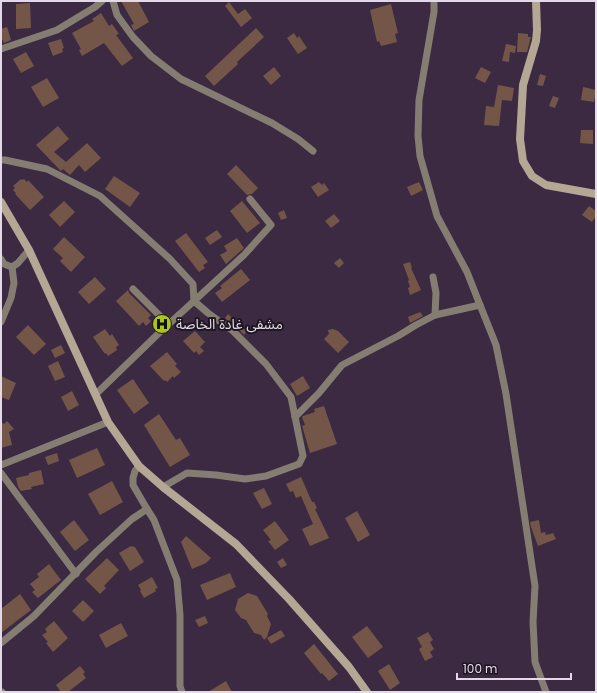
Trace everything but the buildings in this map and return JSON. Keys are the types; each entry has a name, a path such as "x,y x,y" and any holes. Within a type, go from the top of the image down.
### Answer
{"main road":[{"path":"536,1 536,41 523,85 520,139 523,161 532,176 546,185 596,194"},
{"path":"1,202 29,250 108,422 139,466 163,487 236,544 289,599 329,644 349,667 367,692"}],"street":[{"path":"1,50 57,30 95,7 102,1"},
{"path":"113,1 117,15 133,38 151,56 181,80 272,123 298,139 313,151"},
{"path":"434,1 434,12 419,100 418,136 420,156 437,216 467,272 496,345 506,394 535,586 533,622 535,662 546,692"},
{"path":"1,160 47,169 100,196 170,259 193,284 194,301 233,331 266,364 291,397 303,456 299,464 266,476 245,480 216,475 187,474 163,487"},
{"path":"96,394 168,324 244,255 271,225 250,199"},
{"path":"12,267 18,263 29,250"},
{"path":"2,262 12,267"},
{"path":"1,322 11,298 14,283 12,267"},
{"path":"433,277 436,293 435,315"},
{"path":"133,289 168,324"},
{"path":"295,417 319,393 342,365 435,315 480,304"},
{"path":"1,465 108,422"},
{"path":"139,466 135,471 133,485 154,520 177,580 180,615 180,686 182,692"},
{"path":"1,473 76,574"},
{"path":"1,643 34,616 96,552 132,519 147,509"}],"place":[{"name":"مشفى غادة الخاصة","path":"162,324"}]}
